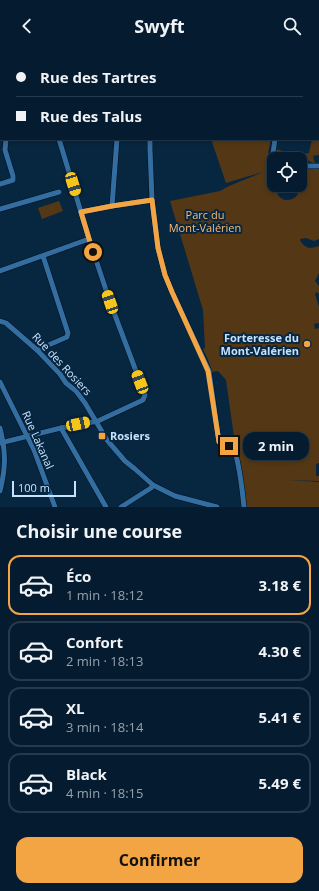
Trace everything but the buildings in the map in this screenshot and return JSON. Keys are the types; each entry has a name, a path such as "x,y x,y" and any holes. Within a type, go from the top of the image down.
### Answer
{"street":[{"path":"0,184 13,180 5,150 6,140"},
{"path":"2,443 61,428 98,421 143,400 145,395 110,302 89,239 59,140"},
{"path":"112,206 117,140"},
{"path":"150,140 152,200 158,248 165,275 208,371 219,442 234,448 241,479 244,507"},
{"path":"273,152 275,140"},
{"path":"307,166 318,166"},
{"path":"0,209 59,192"},
{"path":"81,212 152,200"},
{"path":"0,271 89,239"},
{"path":"38,350 67,337 68,333 43,256"},
{"name":"Rue des Rosiers","path":"0,321 6,323 38,350 60,374 66,383 76,391 86,403 107,440 125,461 153,485 175,496 202,505 216,507"},
{"name":"Rue Lakanal","path":"0,382 34,450 55,507"},
{"path":"0,428 5,457 5,469 0,491"},
{"path":"61,428 106,507"},
{"path":"121,507 151,488 153,485"}],"green space":[{"name":"Parc du Mont-Valérien","path":"211,140 271,140 267,152 267,192 277,192 283,199 292,199 299,192 307,192 307,169 319,168 319,239 314,241 306,238 300,240 308,248 319,246 319,273 315,281 319,286 319,294 317,292 315,294 319,307 319,323 314,324 315,329 319,328 319,463 316,464 316,476 319,476 319,481 287,480 319,482 319,507 244,507 226,380 218,371 212,372 203,349 205,348 203,310 170,201 220,191 263,172 226,183"},
{"path":"312,140 319,140 319,155 313,156 315,164 307,160 307,153 309,153"},
{"path":"276,149 286,152 277,152"},
{"path":"59,201 63,211 42,219 38,208"}],"place":[{"name":"Forteresse du Mont-Valérien","path":"307,344"},
{"name":"Rosiers","path":"102,436"}],"route":[{"path":"93,252 81,212 152,200 158,248 165,275 208,371 219,442 229,446"}]}
